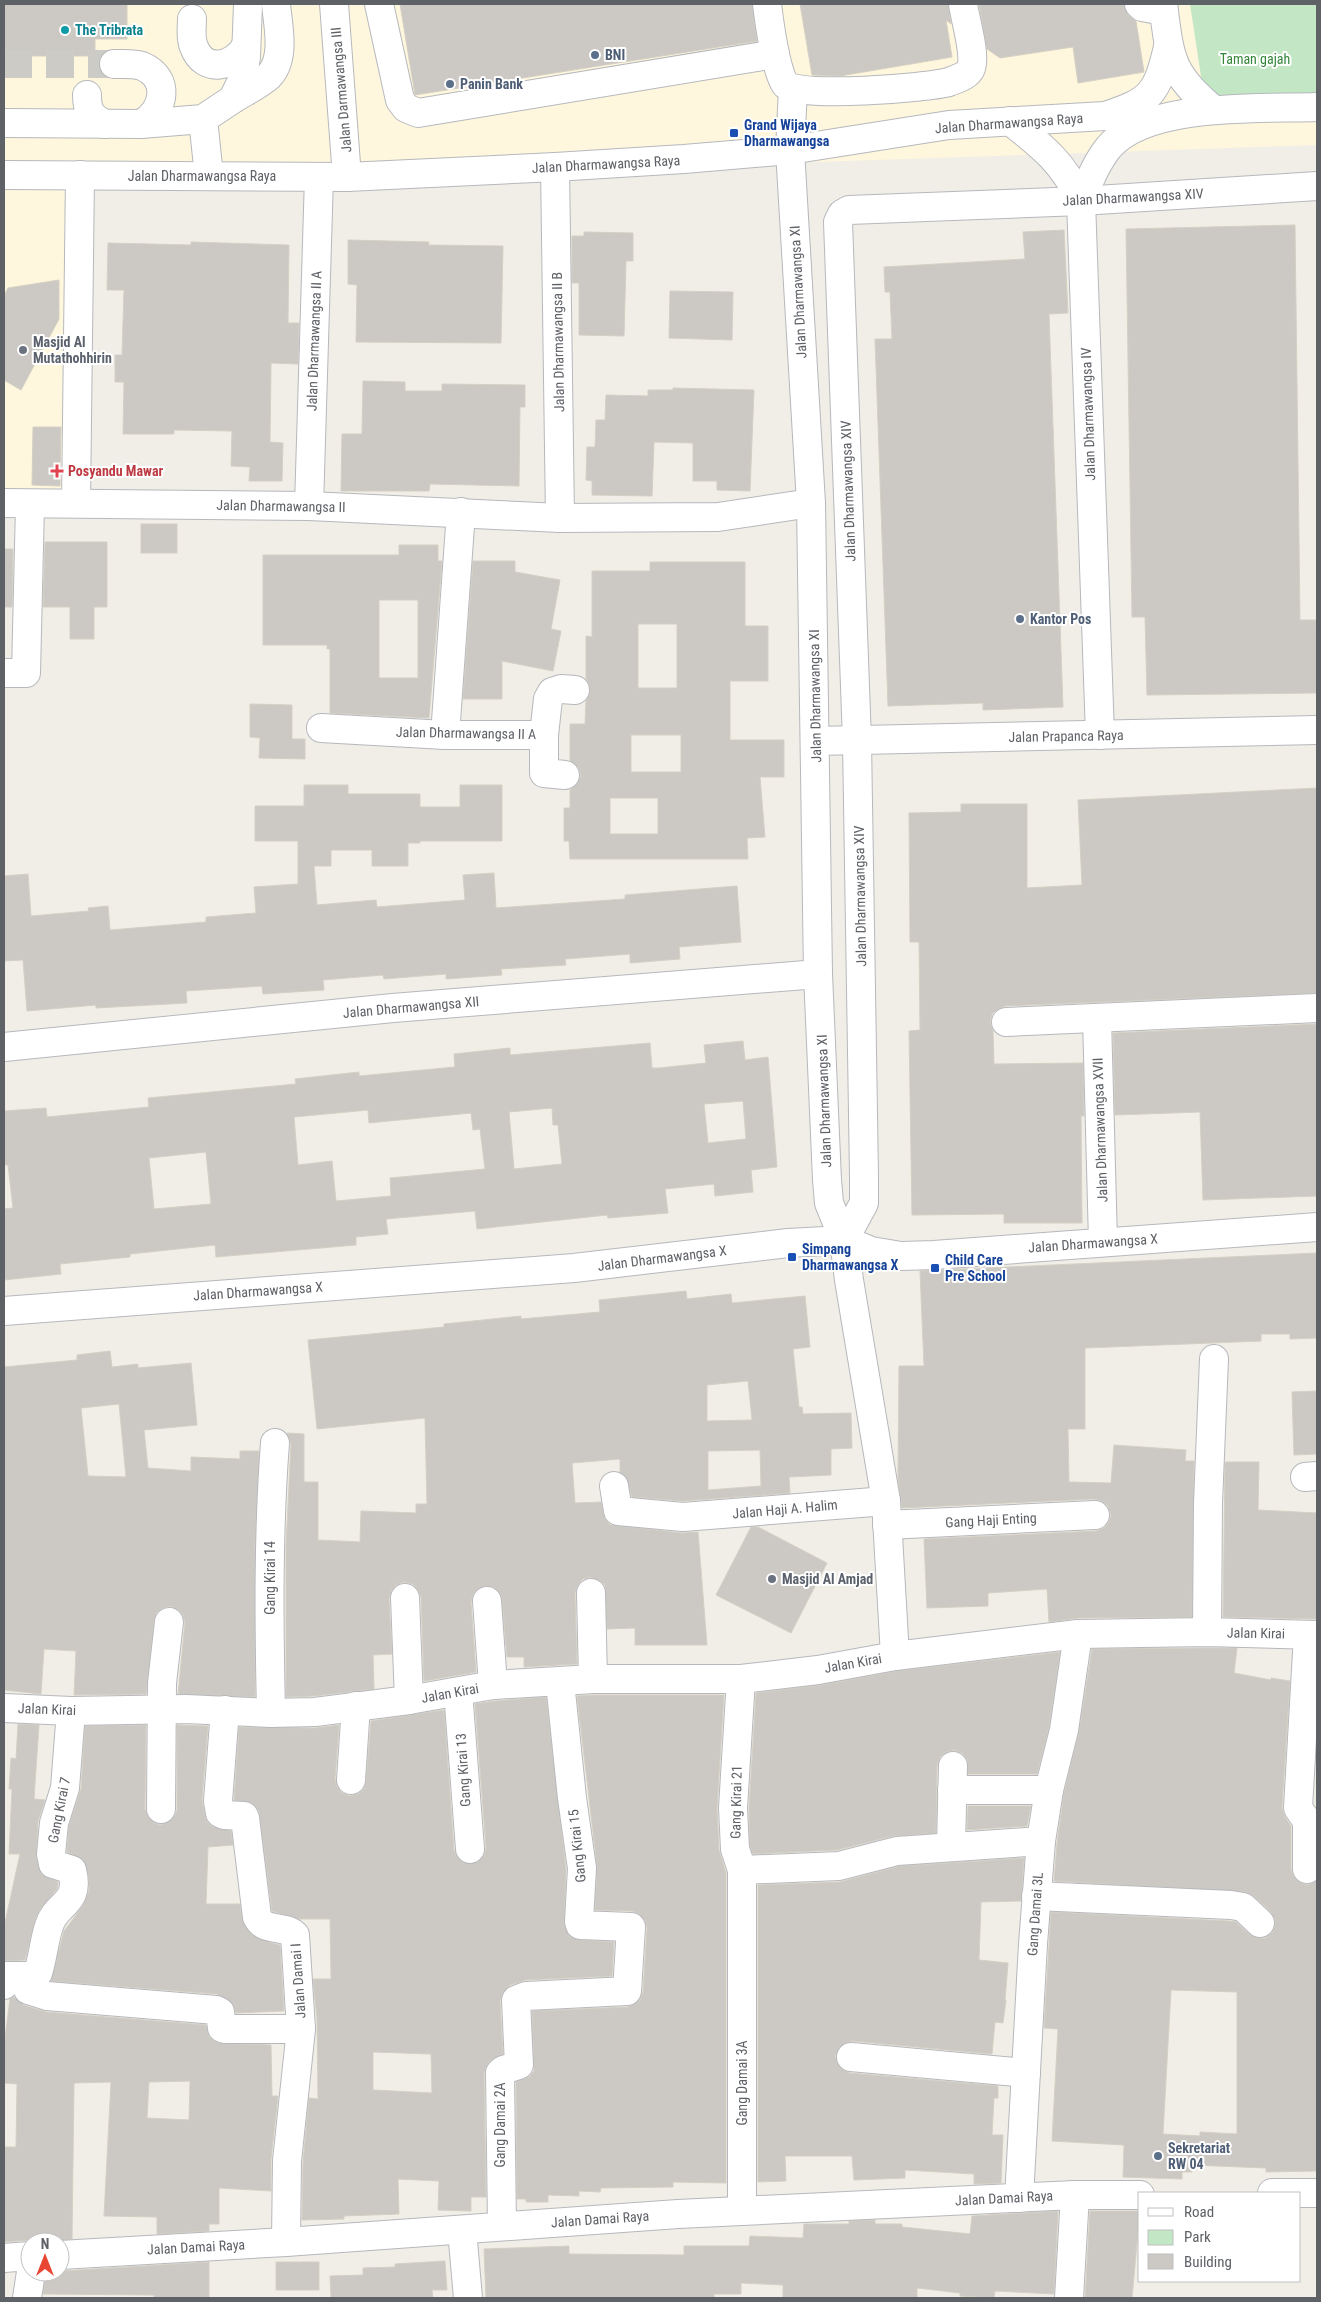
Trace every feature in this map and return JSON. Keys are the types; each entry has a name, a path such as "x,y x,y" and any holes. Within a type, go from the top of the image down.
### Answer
{"street":[{"path":"233,99 243,78 248,4"},
{"path":"5,123 141,124 203,119 269,75 278,62 279,44 276,4"},
{"name":"Jalan Darmawangsa III","path":"334,4 347,176"},
{"path":"379,4 400,100 406,108 418,113 775,54"},
{"path":"767,4 775,54 783,81 793,89 852,92 947,82 963,76 971,68 972,57 963,4"},
{"path":"1155,6 1168,47 1180,76 1194,94 1214,110"},
{"path":"192,19 194,47 198,55 206,61 225,64 234,61 246,46"},
{"name":"Jalan Dharmawangsa Raya","path":"4,175 319,177 555,167 684,160 790,150 948,125 1105,116 1129,108 1148,96 1160,77 1168,47"},
{"path":"114,64 141,66 151,71 158,80 161,90 161,101 158,111 151,119 141,124"},
{"path":"947,82 948,125"},
{"name":"Jalan Dharmawangsa XI","path":"793,89 790,150 811,503 818,974 827,1180 830,1203 844,1240"},
{"path":"87,95 87,108 93,118 106,124"},
{"path":"1081,205 1096,166 1110,146 1132,130 1160,119 1183,113 1214,110 1317,107"},
{"path":"203,119 209,176"},
{"path":"1010,121 1046,149 1059,164 1081,205"},
{"name":"Jalan Dharmawangsa II B","path":"555,167 560,518"},
{"path":"76,503 80,175"},
{"name":"Jalan Dharmawangsa II A","path":"309,506 319,177"},
{"name":"Jalan Dharmawangsa XIV","path":"844,1240 864,1203 857,741 838,222 842,214 849,210 1081,205 1317,186"},
{"name":"Jalan Dharmawangsa IV","path":"1081,205 1100,735"},
{"name":"Jalan Dharmawangsa II","path":"17,504 309,506 560,518 718,517 811,503"},
{"path":"4,673 26,673 17,504"},
{"path":"445,735 461,512"},
{"name":"Jalan Dharmawangsa II A","path":"321,728 445,735 544,735 548,699 552,692 561,689 575,690"},
{"name":"Jalan Prapanca Raya","path":"816,741 1317,730"},
{"path":"544,735 544,773 565,776"},
{"name":"Jalan Dharmawangsa XII","path":"4,1047 403,1007 818,974"},
{"path":"1006,1022 1317,1008"},
{"name":"Jalan Dharmawangsa XVII","path":"1097,1018 1103,1242"},
{"name":"Jalan Dharmawangsa X","path":"4,1311 90,1303 574,1268 788,1243 844,1240 871,1251 901,1256 1317,1227"},
{"name":"Jalan Kirai","path":"844,1240 848,1280 887,1513 895,1656"},
{"path":"1207,1632 1208,1503 1214,1359"},
{"name":"Gang Kirai 14","path":"271,1713 269,1584 271,1494 275,1443"},
{"name":"Jalan Haji A. Halim","path":"614,1486 618,1511 683,1517 887,1513"},
{"name":"Gang Haji Enting","path":"887,1513 1095,1515"},
{"path":"590,1593 593,1680"},
{"path":"405,1598 409,1700"},
{"path":"486,1601 493,1685"},
{"path":"161,1809 162,1683 169,1622"},
{"name":"Jalan Kirai","path":"4,1708 71,1711 163,1709 271,1713 315,1712 409,1700 493,1685 593,1680 741,1679 818,1670 895,1656 1078,1634 1207,1632 1312,1635"},
{"name":"Gang Damai 3L","path":"1019,2198 1036,1896 1041,1841 1049,1790 1064,1730 1078,1634"},
{"path":"1306,1869 1306,1821 1298,1808 1312,1635"},
{"name":"Gang Kirai 21","path":"741,1679 733,1808 735,1849 742,1870 741,1955"},
{"name":"Gang Kirai 15","path":"560,1682 572,1798 582,1868 579,1922 580,1925 631,1927 627,1991"},
{"name":"Gang Kirai 13","path":"456,1692 459,1704 470,1849"},
{"path":"351,1780 356,1706"},
{"path":"4,1708 4,1719"},
{"name":"Jalan Damai I","path":"225,1710 218,1801 220,1813 245,1818 258,1918 261,1924 266,1927 289,1929 295,1934 301,2029 287,2161 286,2242"},
{"name":"Gang Kirai 7","path":"13,1979 38,1973 53,1917 68,1903 72,1893 74,1878 72,1870 53,1864 51,1858 54,1824 65,1788 71,1711"},
{"path":"950,1846 952,1778 1049,1790"},
{"path":"742,1870 839,1866 897,1851 1041,1841"},
{"path":"1036,1896 1231,1905 1243,1907 1260,1923"},
{"name":"Gang Damai 3A","path":"741,1955 742,2211"},
{"path":"13,1979 28,1990 47,1996 216,2010 220,2012 222,2028 224,2029 301,2029"},
{"name":"Gang Damai 2A","path":"502,2226 500,2073 520,2065 516,2000 526,1996 627,1991"},
{"path":"851,2057 1026,2073"},
{"path":"1301,2193 1317,2193"},
{"name":"Jalan Damai Raya","path":"70,2254 286,2242 742,2211 1075,2195 1138,2194"},
{"path":"1069,2298 1075,2195"},
{"path":"462,2230 468,2298"},
{"path":"4,2258 20,2257"},
{"path":"27,2298 29,2282"}],"shaded area":[{"path":"4,4 1317,4 1317,145 373,177 80,182 77,490 4,490"}],"green space":[{"name":"Taman gajah","path":"1190,4 1317,4 1317,113 1207,116"}],"building":[{"name":"The Tribrata","path":"4,4 127,4 127,39 95,39 95,56 4,56"},
{"path":"400,4 752,4 757,41 415,95"},
{"path":"800,4 948,4 951,24 946,20 952,57 840,76 812,75"},
{"path":"979,4 1124,4 1128,15 1136,21 1144,72 1078,83 1073,47 1000,58 987,49"},
{"path":"1295,225 1300,620 1316,620 1317,693 1147,695 1145,617 1132,617 1126,229"},
{"path":"1064,230 1068,313 1049,314 1063,707 983,710 983,703 888,706 875,339 892,339 890,292 885,292 884,267 1025,259 1023,232"},
{"path":"584,232 633,233 633,261 626,261 624,336 579,335 579,283 572,283 572,236 584,236"},
{"path":"348,240 429,242 428,245 503,246 501,343 356,342 357,285 348,284"},
{"path":"191,242 289,245 288,323 299,323 298,364 271,363 270,442 283,443 282,481 249,481 250,467 231,466 232,431 174,430 174,434 123,434 124,382 115,382 115,355 122,355 124,290 107,290 108,243 191,245"},
{"name":"Masjid Al Mutathohhirin","path":"59,280 59,319 21,390 4,380 4,296 8,288"},
{"path":"670,291 733,292 732,340 669,338"},
{"path":"363,381 405,382 405,391 442,391 442,384 525,385 525,407 520,407 519,486 430,484 429,491 341,491 342,434 362,434"},
{"path":"673,388 754,390 750,491 717,490 717,481 693,481 693,443 654,442 652,496 592,495 592,481 586,480 587,447 595,447 596,420 605,420 606,395 648,396 648,390 673,390"},
{"path":"33,427 61,427 60,486 32,485"},
{"path":"141,524 177,524 177,553 141,553"},
{"path":"45,542 107,542 107,607 94,607 94,639 70,639 70,607 43,607"},
{"path":"399,545 438,545 438,561 442,561 429,718 330,713 330,649 327,649 327,645 263,645 263,555 399,555","holes":["379,600 418,600 418,678 379,678"]},
{"path":"4,549 13,549 12,607 4,607"},
{"path":"473,561 515,561 515,572 560,580 551,629 561,631 553,671 502,661 502,699 463,699"},
{"path":"650,562 745,562 745,626 768,626 768,681 730,681 730,740 784,740 784,777 760,777 765,837 747,838 748,859 570,859 569,841 564,841 564,808 570,808 570,790 577,784 581,776 579,768 570,761 570,724 585,724 586,701 590,692 586,679 586,636 592,637 592,571 650,571","holes":["638,624 677,624 677,688 638,688","631,735 681,735 681,772 631,772","610,798 658,798 658,834 610,834"]},
{"path":"250,704 292,705 292,739 305,739 305,759 259,758 260,738 250,737"},
{"path":"304,785 348,785 348,794 420,794 420,807 460,807 460,785 502,785 502,841 420,841 420,843 408,843 408,866 372,866 372,850 331,850 331,866 314,866 317,905 376,900 377,907 465,900 463,875 494,873 496,908 625,899 625,895 737,886 741,942 679,947 680,959 630,963 630,954 565,959 566,965 501,969 502,975 446,979 446,974 384,979 383,975 323,980 324,990 263,994 262,986 186,991 187,1003 96,1008 96,1005 27,1011 23,960 4,961 4,876 28,874 31,916 89,911 88,908 108,906 110,930 206,922 206,917 256,913 254,887 298,884 298,841 255,841 255,806 304,806"},
{"path":"1317,788 1317,993 1005,1006 998,1009 992,1014 990,1022 993,1031 994,1064 1083,1063 1084,1116 1081,1116 1082,1223 1004,1223 1004,1214 912,1215 909,1031 920,1030 919,942 910,942 909,813 961,812 961,804 1027,804 1027,888 1082,885 1078,800"},
{"path":"1317,1024 1317,1196 1203,1200 1200,1112 1115,1115 1113,1033"},
{"path":"743,1041 745,1060 768,1057 777,1167 751,1170 753,1192 715,1196 714,1184 665,1189 668,1213 608,1218 607,1215 477,1229 475,1211 386,1219 388,1234 356,1237 356,1245 216,1257 215,1245 130,1254 130,1257 60,1264 61,1274 4,1280 4,1209 13,1208 8,1165 4,1165 4,1111 46,1108 47,1117 149,1107 148,1098 296,1084 295,1079 359,1072 359,1076 455,1067 454,1054 510,1048 510,1055 650,1043 652,1068 659,1068 706,1063 704,1045","holes":["743,1101 746,1139 708,1143 704,1104","552,1108 553,1125 558,1125 562,1164 514,1169 509,1112","368,1110 369,1123 471,1113 473,1130 480,1129 485,1169 390,1178 391,1196 336,1201 332,1161 298,1165 294,1117","206,1152 211,1204 154,1209 149,1158"]},
{"path":"1317,1253 1317,1338 1290,1339 1290,1334 1261,1334 1261,1341 1085,1348 1085,1429 1068,1429 1069,1482 1111,1483 1114,1445 1186,1450 1185,1461 1194,1461 1192,1617 1078,1618 1049,1622 1047,1589 988,1593 988,1606 927,1608 924,1539 1096,1531 1104,1528 1109,1522 1111,1515 1108,1506 1102,1501 1094,1499 902,1508 898,1477 899,1366 924,1366 920,1271"},
{"path":"686,1291 687,1299 731,1294 732,1303 805,1296 810,1347 793,1349 799,1407 802,1407 803,1414 851,1413 852,1448 831,1449 831,1475 789,1477 790,1493 683,1501 632,1497 626,1477 620,1472 620,1459 572,1463 575,1503 601,1502 605,1519 610,1525 682,1533 698,1532 707,1645 635,1645 635,1628 607,1629 605,1585 599,1580 590,1577 583,1579 575,1593 577,1664 524,1667 524,1657 507,1657 502,1599 500,1593 494,1587 485,1586 479,1588 473,1594 471,1602 476,1672 424,1681 421,1597 413,1584 404,1582 396,1585 391,1591 389,1599 392,1654 373,1655 374,1689 314,1696 286,1697 286,1545 291,1444 287,1433 304,1434 304,1482 318,1482 318,1540 360,1542 361,1511 416,1513 416,1504 427,1504 425,1418 317,1429 308,1340 444,1327 444,1324 521,1316 521,1319 600,1312 599,1300","holes":["748,1381 752,1420 707,1421 707,1385","760,1450 761,1486 708,1490 708,1451"]},
{"path":"110,1351 112,1367 138,1364 138,1368 191,1363 197,1425 144,1430 148,1468 191,1471 191,1457 240,1459 240,1451 259,1451 255,1544 255,1697 178,1694 185,1623 183,1615 179,1610 170,1606 162,1608 156,1613 154,1620 146,1694 74,1695 76,1651 44,1649 41,1694 4,1690 4,1367 77,1360 77,1355","holes":["119,1404 126,1477 88,1476 81,1408"]},
{"path":"1317,1391 1317,1454 1294,1455 1292,1392"},
{"path":"1225,1462 1259,1462 1258,1510 1317,1513 1317,1619 1223,1617"},
{"name":"Masjid Al Amjad","path":"751,1527 758,1527 827,1563 791,1633 716,1595"},
{"path":"1237,1648 1234,1673 1271,1680 1271,1678 1290,1681 1282,1808 1291,1826 1291,1869 1293,1876 1299,1882 1307,1885 1317,1880 1317,2171 1266,2172 1266,2168 1192,2165 1192,2172 1182,2172 1182,2179 1123,2177 1124,2145 1052,2141 1058,2029 1044,2028 1051,1912 1229,1921 1236,1922 1249,1934 1257,1938 1265,1938 1272,1933 1275,1926 1275,1919 1271,1912 1254,1896 1246,1892 1054,1881 1064,1793 1079,1732 1092,1649","holes":["1171,1990 1237,1992 1237,2134 1200,2132 1200,2136 1163,2134"]},
{"path":"1060,1652 1049,1727 1037,1774 968,1774 967,1759 962,1753 954,1750 946,1752 940,1757 937,1766 936,1833 893,1836 837,1850 753,1854 750,1846 749,1808 756,1693 821,1685 897,1671"},
{"path":"724,1695 717,1809 719,1850 726,1873 726,2183 673,2182 673,2187 601,2188 600,2192 579,2191 579,2196 548,2195 548,2202 526,2202 526,2199 517,2199 516,2082 529,2077 534,2071 532,2011 628,2007 640,2000 643,1992 647,1928 645,1920 639,1914 632,1911 595,1910 597,1866 577,1696"},
{"path":"546,1697 566,1869 564,1925 570,1937 579,1940 614,1942 612,1976 525,1980 510,1985 503,1992 500,2001 503,2054 489,2062 484,2073 486,2197 471,2197 471,2211 438,2210 439,2181 398,2179 399,2214 344,2216 344,2219 302,2220 303,2162 309,2098 318,2099 317,2019 313,1979 331,1979 330,1919 299,1919 272,1911 259,1811 252,1803 234,1800 239,1727 315,1728 339,1725 335,1779 337,1787 342,1793 350,1796 358,1794 364,1789 366,1782 371,1721 444,1710 454,1850 457,1857 463,1863 472,1864 478,1862 484,1856 486,1848 475,1704","holes":["373,2052 431,2054 432,2093 373,2090"]},
{"path":"18,1724 39,1725 34,1799 45,1800 38,1821 36,1857 41,1874 58,1882 57,1889 40,1909 35,1920 25,1960 4,1961 4,1927 20,1854 9,1854 12,1789 9,1789 11,1758 16,1759"},
{"path":"146,1725 145,1809 148,1817 154,1823 160,1825 169,1822 175,1816 177,1810 177,1725 208,1726 202,1800 205,1816 207,1822 213,1827 231,1831 233,1845 208,1847 206,1904 240,1904 242,1919 251,1934 264,1941 280,1945 284,2011 236,2013 232,2003 217,1994 51,1981 64,1931 83,1906 89,1891 89,1879 84,1860 67,1852 69,1826 81,1789 85,1726"},
{"path":"968,1806 1031,1806 1027,1826 967,1830"},
{"path":"1024,1858 1021,1901 981,1902 979,1960 1008,1963 1003,2023 995,2022 992,2054 852,2041 845,2043 839,2048 835,2056 837,2063 842,2069 850,2073 998,2086 998,2098 994,2098 992,2135 1003,2135 1001,2183 974,2184 974,2174 905,2170 905,2178 854,2180 852,2156 785,2156 786,2181 758,2182 758,1885 840,1882 900,1866"},
{"path":"14,1997 23,2005 46,2012 206,2025 209,2037 217,2043 271,2045 272,2096 278,2096 271,2159 271,2191 219,2188 219,2224 209,2224 209,2231 157,2234 157,2217 104,2216 111,2082 74,2083 72,2239 70,2239 70,2232 20,2232 20,2241 4,2242 4,2147 16,2147 17,2084 4,2083 4,2045 10,1999","holes":["190,2081 189,2120 147,2118 149,2082"]},
{"path":"1058,2211 1054,2294 995,2291 994,2298 960,2296 960,2293 917,2288 917,2298 783,2298 783,2285 741,2283 741,2294 714,2294 714,2298 486,2298 484,2249 569,2246 569,2254 684,2255 684,2246 749,2246 750,2236 803,2238 804,2224 849,2224 849,2221 875,2220 875,2224 902,2224 902,2227 970,2234 972,2216"},
{"path":"1090,2211 1138,2211 1132,2298 1085,2298"},
{"path":"445,2261 447,2290 432,2290 433,2298 331,2298 330,2276 363,2275 363,2268 395,2267 395,2264"},
{"path":"209,2262 209,2298 154,2298 154,2295 43,2294 45,2282 70,2282 70,2271"},
{"path":"276,2262 319,2262 319,2290 276,2290"}],"tunnel":[{"path":"4,64 114,64"}],"place":[{"name":"The Tribrata","path":"65,30"},
{"name":"BNI","path":"595,55"},
{"name":"Panin Bank","path":"450,84"},
{"name":"Grand Wijaya Dharmawangsa","path":"734,133"},
{"name":"Masjid Al Mutathohhirin","path":"23,350"},
{"name":"Posyandu Mawar","path":"57,471"},
{"name":"Kantor Pos","path":"1020,619"},
{"name":"Simpang Dharmawangsa X","path":"792,1257"},
{"name":"Child Care Pre School","path":"935,1268"},
{"name":"Masjid Al Amjad","path":"772,1579"},
{"name":"Sekretariat RW 04","path":"1158,2156"}]}
